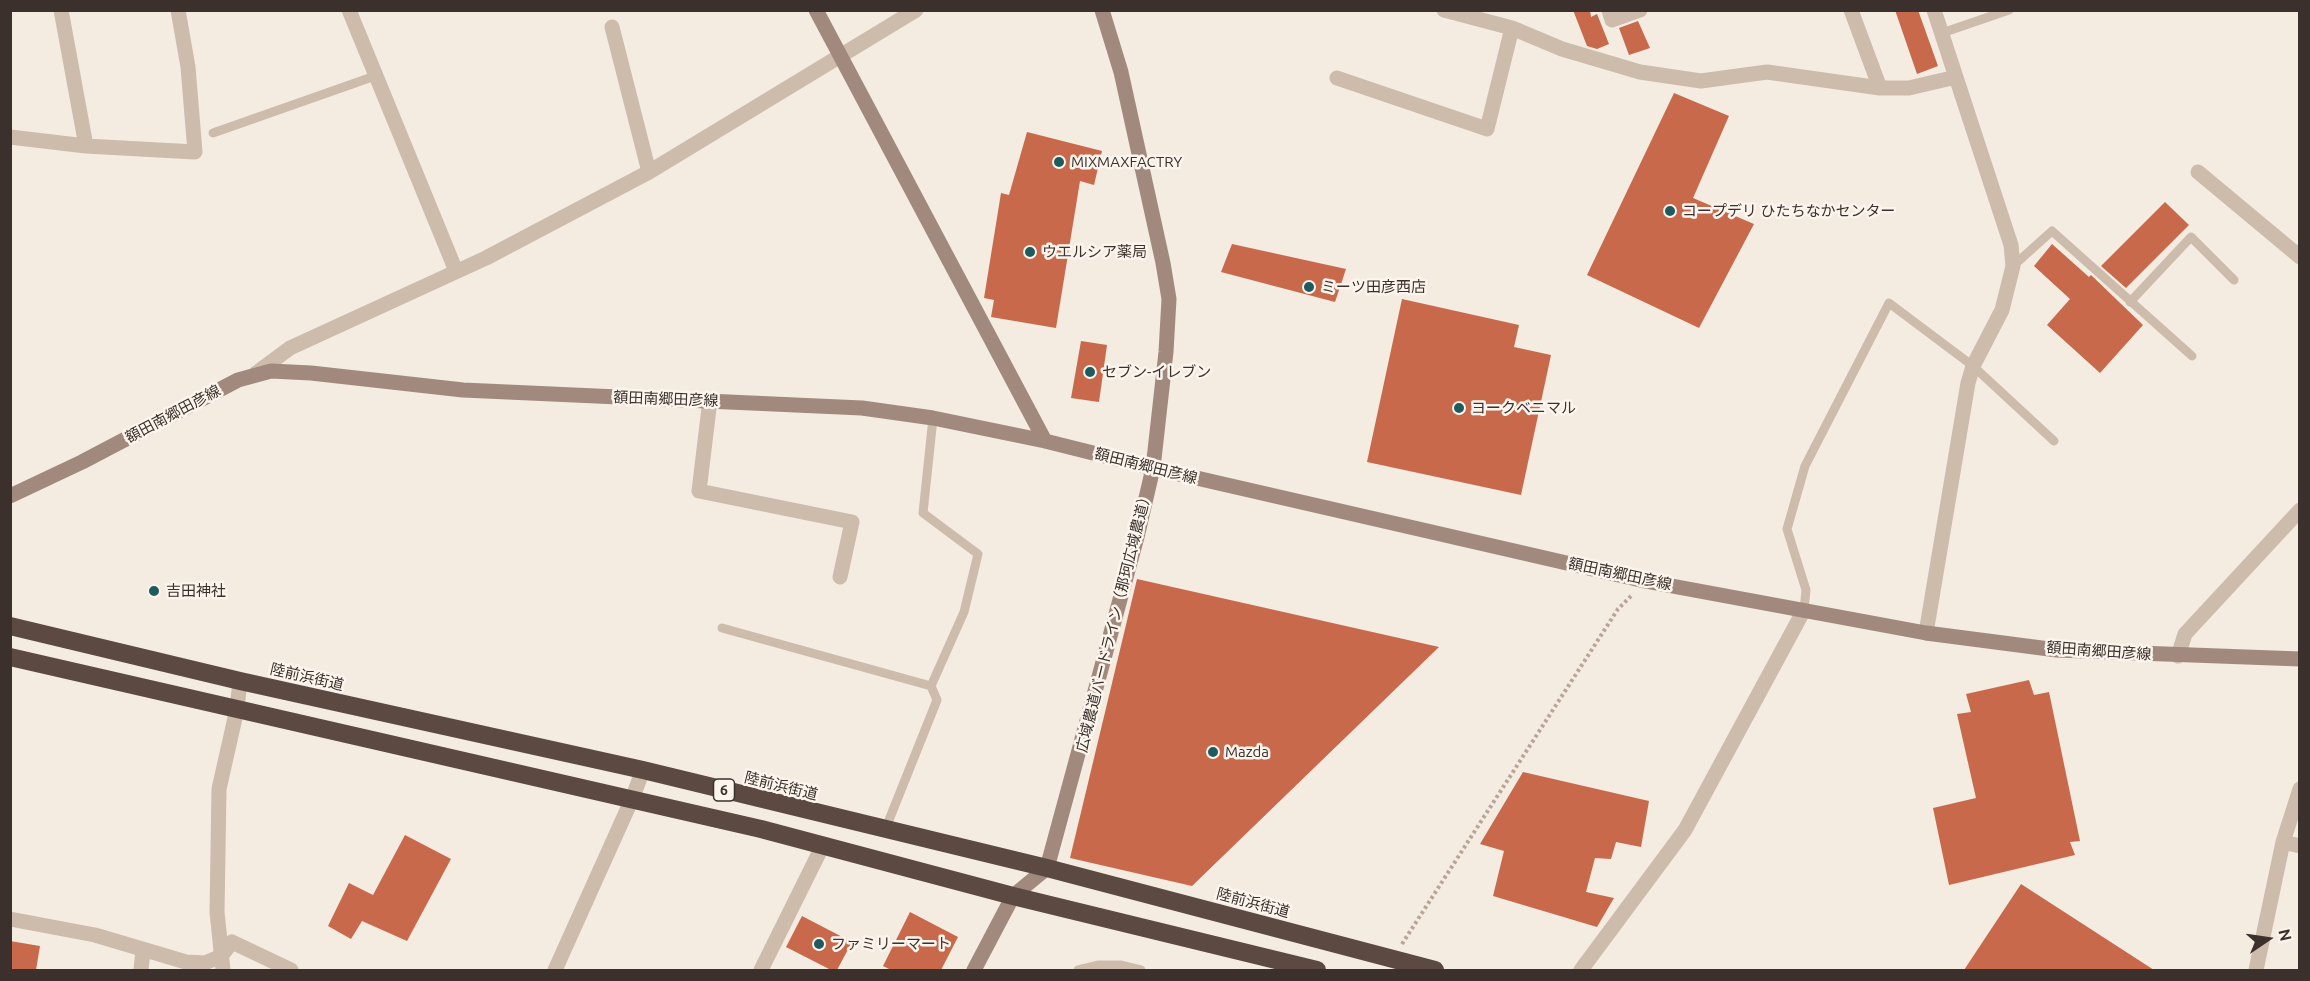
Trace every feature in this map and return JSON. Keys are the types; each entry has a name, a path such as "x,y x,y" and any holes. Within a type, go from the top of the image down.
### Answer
{"highway":[{"name":"陸前浜街道","path":"10,626 240,681 643,770 1047,868 1435,970"},
{"name":"6","path":"10,657 632,799 823,845 1013,896 1317,970"}],"main road":[{"path":"816,10 1045,441"},
{"name":"広域農道バードライン（那珂広域農道）","path":"1047,868 1137,537 1153,468 1166,352 1169,299 1164,263 1121,72 1102,10"},
{"name":"額田南郷田彦線","path":"11,495 82,462 238,380 271,371 311,373 463,390 862,408 933,418 1045,441 1645,581 1926,633 2057,650 2300,659"},
{"path":"974,970 1013,896 1047,868"}],"street":[{"path":"61,10 86,146"},
{"path":"10,137 86,146 195,152 188,67 178,10"},
{"path":"349,10 456,271"},
{"path":"255,374 290,348 486,258 649,172 916,10"},
{"path":"1444,10 1506,27 1562,49 1640,72 1701,81 1767,72 1880,88 1909,88 1956,77"},
{"path":"1338,78 1487,129 1506,27 1496,10"},
{"path":"1609,10 1612,20 1640,10"},
{"path":"1851,10 1880,88"},
{"path":"1926,633 1966,395 1973,366 2002,310 2013,266 2011,245 1934,10"},
{"path":"612,27 649,172"},
{"path":"2198,172 2300,257"},
{"path":"710,400 699,490 852,522 840,577"},
{"path":"2178,656 2185,634 2300,510"},
{"path":"1581,970 1686,830 1804,610"},
{"path":"222,963 218,912 219,789 237,709 240,681"},
{"path":"555,970 643,770"},
{"path":"2256,970 2283,842 2300,789"},
{"path":"2283,842 2300,846"},
{"path":"761,970 823,845"},
{"path":"10,919 95,934 186,962 222,963"},
{"path":"222,963 232,942 291,970"},
{"path":"141,970 143,950"}],"lane":[{"path":"1942,33 2006,11"},
{"path":"213,133 375,76"},
{"path":"2013,266 2052,231 2192,356"},
{"path":"2130,302 2191,237 2234,280"},
{"path":"1804,610 1806,590 1787,529 1805,466 1889,303 1973,366 2054,441"},
{"path":"885,830 937,700 931,686 964,612 978,554 923,513 933,418"},
{"path":"722,628 931,686"},
{"path":"1078,970 1099,965 1120,965 1141,970"}],"path":[{"path":"1392,960 1618,609 1645,581"}],"building":[{"path":"1573,10 1590,10 1591,17 1597,14 1609,44 1597,49 1587,46"},
{"path":"1895,10 1918,10 1938,66 1917,74"},
{"path":"1638,21 1650,48 1629,55 1619,28"},
{"name":"コープデリ ひたちなかセンター","path":"1674,93 1729,116 1693,198 1754,224 1699,328 1587,275"},
{"name":"ウエルシア薬局","path":"1027,132 1102,151 1094,185 1080,181 1056,328 991,317 994,300 984,298 1001,193 1009,195"},
{"path":"2165,202 2189,225 2126,288 2101,266"},
{"name":"ミーツ田彦西店","path":"1232,244 1346,269 1335,302 1221,272"},
{"path":"2052,244 2089,277 2091,275 2143,325 2100,373 2047,325 2070,299 2034,266"},
{"name":"ヨークベニマル","path":"1402,299 1519,325 1514,347 1551,355 1521,495 1367,462"},
{"name":"セブン-イレブン","path":"1081,341 1107,345 1099,402 1071,398"},
{"name":"Mazda","path":"1137,579 1439,647 1192,886 1070,858"},
{"path":"2029,680 2034,695 2049,692 2080,841 2070,842 2075,855 1949,885 1933,808 1976,798 1957,714 1971,712 1966,694"},
{"path":"1523,772 1649,801 1641,847 1616,842 1611,859 1595,858 1586,892 1614,898 1597,927 1493,896 1504,851 1480,844"},
{"path":"405,835 451,859 407,941 362,921 351,939 328,926 349,883 373,895"},
{"path":"2021,884 2154,970 1964,970"},
{"path":"910,912 958,937 941,970 891,970 883,966"},
{"name":"ファミリーマート","path":"802,916 852,942 837,970 831,970 786,947"},
{"path":"10,941 40,946 36,970 10,970"}],"place":[{"name":"MIXMAXFACTRY","path":"1059,162"},
{"name":"コープデリ ひたちなかセンター","path":"1670,211"},
{"name":"ウエルシア薬局","path":"1030,252"},
{"name":"ミーツ田彦西店","path":"1309,287"},
{"name":"セブン-イレブン","path":"1090,372"},
{"name":"ヨークベニマル","path":"1459,408"},
{"name":"吉田神社","path":"154,591"},
{"name":"Mazda","path":"1213,752"},
{"name":"ファミリーマート","path":"819,944"}]}
